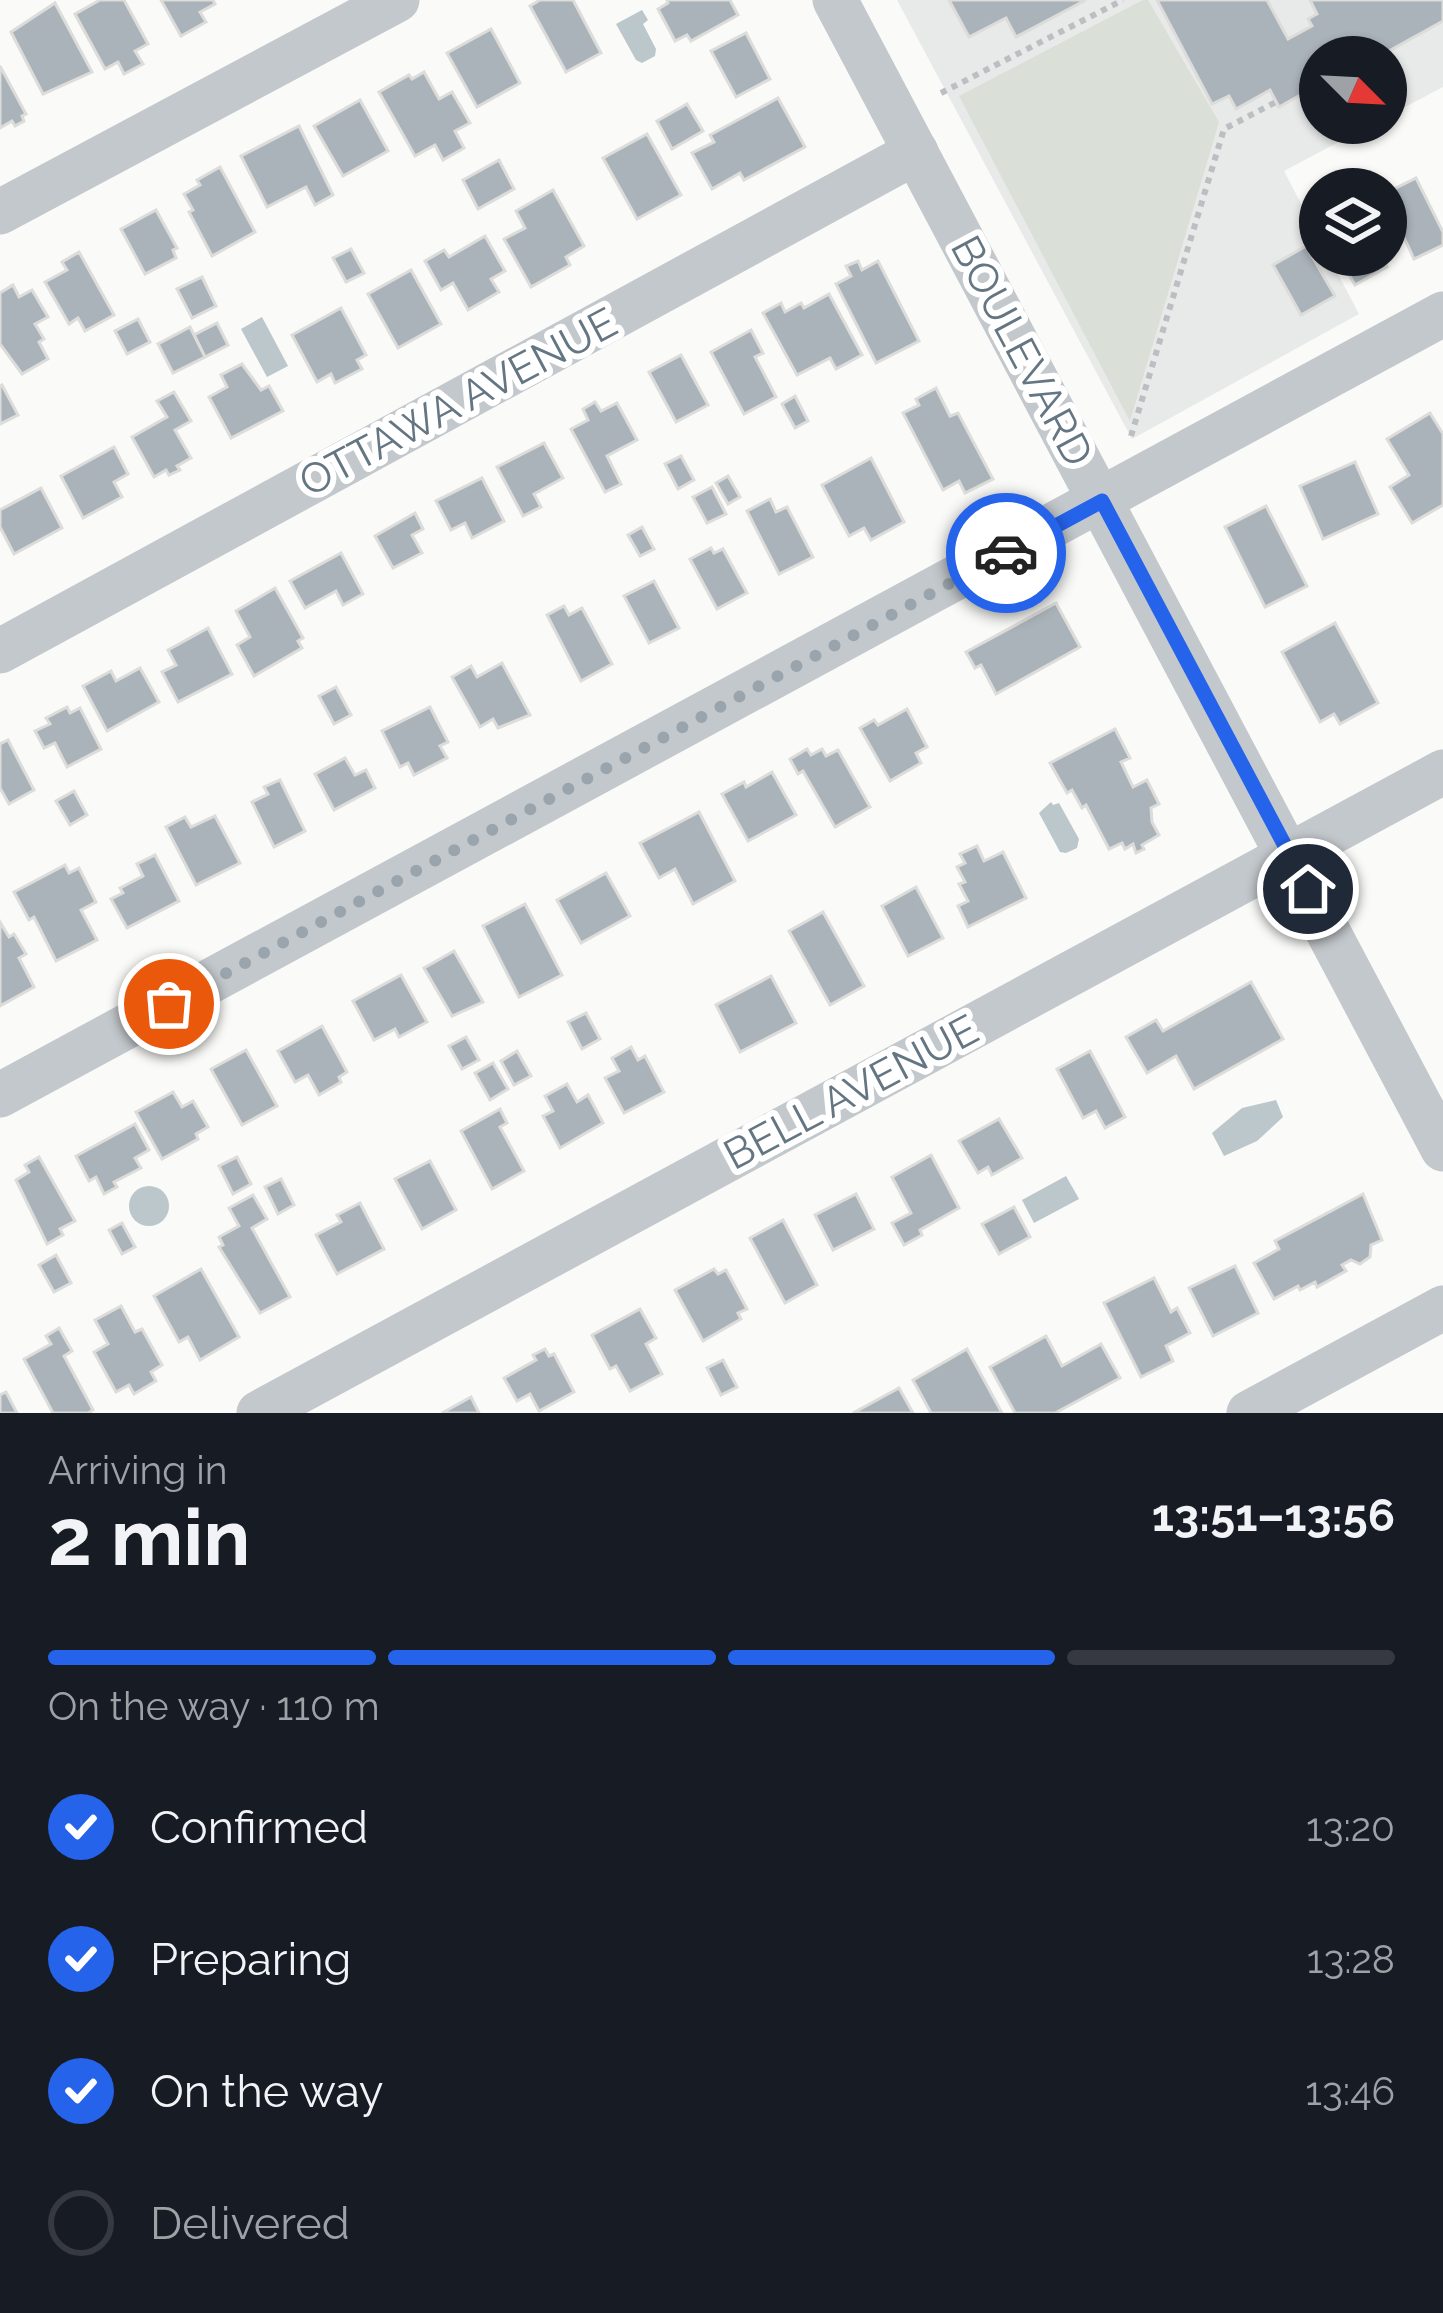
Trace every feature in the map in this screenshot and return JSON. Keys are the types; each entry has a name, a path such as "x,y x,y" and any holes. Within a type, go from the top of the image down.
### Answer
{"street":[{"path":"0,212 397,0"},
{"name":"BOULEVARD","path":"835,0 1443,1149"},
{"name":"OTTAWA AVENUE","path":"0,651 916,152"},
{"path":"0,1095 1443,314"},
{"name":"BELL AVENUE","path":"259,1413 1443,772"},
{"path":"1249,1413 1443,1309"}],"path":[{"path":"941,93 1123,0"},
{"path":"1128,445 1224,129 1276,102"}],"shaded area":[{"path":"897,0 1443,0 1443,87 1407,106 1407,36 1299,36 1299,144 1335,144 1284,171 1299,200 1299,276 1339,276 1359,314 1132,439"},
{"path":"1148,0 1219,122 1130,421 959,96"},
{"path":"642,10 648,20 643,24 656,49 655,56 642,63 616,24"},
{"path":"262,317 288,366 267,377 241,329"},
{"path":"1051,802 1059,803 1079,839 1077,848 1066,853 1060,852 1039,813"},
{"path":"1276,1100 1283,1117 1257,1141 1224,1156 1212,1133 1242,1108"},
{"path":"1066,1176 1079,1199 1034,1223 1022,1200"},
{"path":"149,1186 163,1192 169,1206 163,1220 149,1226 135,1220 129,1206 135,1192"}],"building":[{"path":"100,0 124,0 148,44 135,51 143,64 124,74 118,62 105,69 75,14"},
{"path":"161,0 213,0 215,4 200,12 206,22 181,36"},
{"path":"540,0 573,0 601,53 566,72 530,6"},
{"path":"667,0 730,0 738,15 691,41 687,35 675,41 658,9"},
{"path":"949,0 1086,0 1016,37 1006,18 969,37"},
{"path":"1157,0 1267,0 1288,39 1312,26 1308,19 1317,14 1310,0 1443,0 1443,21 1407,41 1407,36 1299,36 1299,96 1279,107 1270,90 1236,109 1229,96 1212,104"},
{"path":"55,3 92,72 43,94 11,32"},
{"path":"491,29 520,83 477,107 447,53"},
{"path":"746,33 770,79 736,97 711,51"},
{"path":"0,66 26,114 15,126 12,121 0,128"},
{"path":"424,72 439,99 452,92 470,123 455,131 464,148 443,160 435,145 415,156 379,92"},
{"path":"778,98 805,147 744,180 740,173 712,189 692,153 714,142 710,135"},
{"path":"360,100 388,151 343,176 314,126"},
{"path":"687,104 703,131 672,149 657,121"},
{"path":"299,126 333,195 315,205 306,187 267,207 241,156"},
{"path":"647,134 681,195 637,219 603,158"},
{"path":"499,160 514,189 478,209 463,180"},
{"path":"220,167 255,232 212,256 184,194"},
{"path":"1416,178 1443,232 1443,245 1414,259 1407,244 1407,182"},
{"path":"553,190 584,246 566,257 570,265 531,287 504,239 525,228 516,211"},
{"path":"156,210 177,248 173,250 176,258 145,274 121,229"},
{"path":"485,236 505,271 491,279 499,292 468,310 453,283 441,290 425,261 444,250 449,257"},
{"path":"351,249 364,273 346,282 333,258"},
{"path":"1299,250 1299,276 1323,276 1335,296 1301,315 1273,265"},
{"path":"79,252 114,315 85,331 78,318 69,324 45,282 67,270 62,262"},
{"path":"858,261 862,270 878,261 919,341 876,363 836,284 851,276 846,266"},
{"path":"411,270 441,324 398,348 368,294"},
{"path":"1350,276 1371,276 1355,285"},
{"path":"202,277 216,306 192,318 177,289"},
{"path":"13,285 19,297 32,290 48,317 35,324 48,359 22,374 0,344 0,293"},
{"path":"829,294 862,355 836,369 830,358 797,375 763,313 781,303 785,312 801,303 804,308"},
{"path":"341,308 366,355 357,360 362,369 335,383 331,374 317,382 292,335"},
{"path":"138,319 150,342 127,354 115,331"},
{"path":"217,323 228,345 205,357 194,335"},
{"path":"190,327 205,357 173,373 158,344"},
{"path":"751,330 763,353 755,357 776,397 744,414 711,352"},
{"path":"681,355 708,405 676,422 649,372"},
{"path":"242,364 261,390 269,386 283,411 231,438 209,397 227,387 221,375"},
{"path":"0,386 18,415 0,424"},
{"path":"936,388 950,416 958,413 993,479 965,493 959,481 943,490 903,413"},
{"path":"174,392 191,421 175,430 191,458 177,466 180,470 169,475 166,470 154,477 132,437 167,417 157,401"},
{"path":"795,396 808,421 795,428 782,404"},
{"path":"595,402 601,411 617,403 637,440 607,456 621,484 605,492 571,429 588,420 583,409"},
{"path":"1430,413 1443,434 1443,505 1412,523 1390,487 1409,475 1387,439"},
{"path":"544,443 563,478 534,494 541,507 523,516 497,467"},
{"path":"114,447 128,474 114,482 122,497 83,518 61,476"},
{"path":"681,456 694,480 678,489 665,464"},
{"path":"871,458 904,522 871,540 864,528 849,536 822,485"},
{"path":"1355,462 1378,514 1323,539 1300,486"},
{"path":"728,476 740,497 728,504 716,483"},
{"path":"482,478 504,521 472,538 465,523 451,530 436,501"},
{"path":"712,487 726,514 707,523 693,497"},
{"path":"41,488 62,528 14,554 0,527 0,510"},
{"path":"770,499 776,512 787,507 813,557 779,574 747,511"},
{"path":"1266,506 1307,586 1265,607 1225,527"},
{"path":"415,513 423,529 412,535 422,553 393,568 375,536"},
{"path":"642,527 654,549 640,556 628,535"},
{"path":"711,548 714,553 723,549 747,593 717,609 690,559"},
{"path":"341,553 363,594 343,605 336,591 305,608 290,581"},
{"path":"654,581 679,628 649,643 624,596"},
{"path":"275,588 303,638 298,641 302,648 254,676 237,645 250,637 236,611"},
{"path":"1056,603 1080,647 996,694 981,665 975,668 966,652"},
{"path":"564,606 569,615 582,608 612,664 581,681 547,615"},
{"path":"1335,623 1378,703 1340,724 1334,714 1320,722 1282,652"},
{"path":"208,628 232,674 178,702 162,672 176,665 168,650"},
{"path":"502,663 530,715 498,728 493,719 480,727 452,677 471,666 477,677"},
{"path":"140,668 159,702 107,731 83,686 111,671 116,681"},
{"path":"336,687 351,715 334,724 319,696"},
{"path":"67,707 70,713 80,708 101,749 67,767 55,743 44,748 35,731 50,724 46,718"},
{"path":"430,707 448,742 440,746 447,758 414,775 408,763 400,767 382,731"},
{"path":"907,709 927,747 916,753 921,763 890,781 860,728 874,720 878,725"},
{"path":"1115,729 1130,758 1121,762 1133,787 1147,780 1159,804 1151,808 1159,835 1136,853 1133,844 1109,849 1086,805 1082,808 1072,790 1067,793 1050,763"},
{"path":"8,740 34,790 9,804 0,788 0,744"},
{"path":"807,749 811,755 822,749 826,756 838,750 870,807 835,827 803,771 798,774 790,759"},
{"path":"345,758 355,775 366,770 375,788 334,810 315,774"},
{"path":"772,772 796,815 748,841 722,794"},
{"path":"280,780 305,831 274,847 252,802 268,794 264,787"},
{"path":"74,791 87,815 70,825 56,801"},
{"path":"699,812 735,881 693,904 675,869 659,878 640,843"},
{"path":"215,816 240,863 196,885 166,827 185,817 191,827"},
{"path":"977,846 984,861 1003,852 1026,898 968,927 958,906 968,901 957,867 965,863 960,854"},
{"path":"155,855 179,901 127,928 111,899 123,893 120,888 143,876 137,864"},
{"path":"65,865 69,873 79,868 96,902 81,910 97,940 56,961 34,917 29,920 14,892"},
{"path":"606,873 630,916 581,943 557,900"},
{"path":"916,887 943,938 908,956 882,906"},
{"path":"525,904 562,975 519,997 483,926"},
{"path":"823,912 864,986 830,1005 789,931"},
{"path":"0,922 26,954 19,958 34,987 0,1006"},
{"path":"454,951 483,1002 452,1016 424,968"},
{"path":"401,975 427,1022 399,1037 395,1029 374,1040 353,1001"},
{"path":"771,976 796,1023 740,1052 716,1005"},
{"path":"1251,982 1283,1039 1194,1089 1176,1056 1147,1073 1126,1037 1156,1020 1163,1031"},
{"path":"586,1013 600,1039 582,1049 568,1022"},
{"path":"322,1026 347,1072 339,1077 341,1082 319,1095 308,1075 295,1082 278,1051"},
{"path":"466,1037 479,1060 462,1069 449,1046"},
{"path":"631,1047 638,1060 645,1056 664,1092 624,1113 605,1078 619,1071 612,1058"},
{"path":"246,1050 277,1106 242,1125 211,1069"},
{"path":"517,1051 531,1076 514,1085 501,1061"},
{"path":"1090,1051 1125,1117 1105,1128 1096,1111 1083,1118 1057,1069"},
{"path":"493,1063 508,1089 490,1100 475,1073"},
{"path":"567,1084 577,1102 588,1095 603,1123 560,1148 543,1116 553,1111 545,1096"},
{"path":"173,1092 182,1107 193,1101 208,1127 196,1134 198,1139 162,1159 136,1112"},
{"path":"500,1109 507,1123 500,1127 524,1171 492,1189 461,1131"},
{"path":"999,1119 1022,1158 992,1175 988,1167 978,1173 959,1141"},
{"path":"135,1124 149,1150 135,1158 141,1168 114,1182 117,1187 104,1194 96,1177 89,1181 76,1156"},
{"path":"931,1155 959,1208 904,1245 892,1223 911,1213 892,1177"},
{"path":"39,1157 75,1221 47,1244 16,1180 29,1172 25,1165"},
{"path":"237,1157 251,1184 233,1194 219,1166"},
{"path":"430,1161 456,1210 422,1229 395,1179"},
{"path":"281,1179 294,1205 278,1214 265,1187"},
{"path":"856,1194 874,1229 833,1250 815,1215"},
{"path":"1363,1194 1382,1240 1371,1245 1370,1257 1360,1264 1351,1260 1342,1265 1346,1271 1317,1287 1315,1282 1300,1290 1298,1286 1274,1299 1254,1263 1279,1249 1275,1241"},
{"path":"253,1195 267,1219 252,1228 290,1297 260,1313 219,1247 223,1245 219,1237 239,1226 229,1208"},
{"path":"360,1203 384,1249 337,1274 316,1235 341,1222 337,1215"},
{"path":"1014,1207 1030,1237 999,1254 982,1224"},
{"path":"783,1220 817,1285 785,1303 750,1238"},
{"path":"122,1223 135,1247 122,1254 109,1230"},
{"path":"56,1255 71,1283 54,1292 39,1265"},
{"path":"1235,1266 1258,1313 1213,1336 1189,1288"},
{"path":"201,1269 239,1337 200,1360 188,1337 179,1342 154,1296"},
{"path":"714,1269 718,1274 726,1270 747,1309 738,1313 741,1319 703,1341 675,1290"},
{"path":"1154,1278 1171,1312 1177,1308 1190,1333 1166,1346 1173,1361 1141,1377 1104,1303"},
{"path":"121,1306 135,1332 142,1329 162,1365 151,1372 156,1381 134,1394 129,1385 116,1392 94,1352 108,1344 95,1320"},
{"path":"640,1309 656,1338 646,1344 662,1374 630,1391 616,1366 610,1369 592,1335"},
{"path":"59,1328 72,1351 64,1356 93,1410 88,1413 53,1413 24,1359 51,1344 46,1336"},
{"path":"1046,1336 1062,1366 1101,1344 1120,1378 1055,1413 1015,1413 990,1367"},
{"path":"545,1349 549,1356 554,1354 574,1392 539,1411 530,1394 517,1401 504,1378 536,1360 533,1355"},
{"path":"967,1349 1002,1413 931,1413 913,1380"},
{"path":"723,1360 737,1387 721,1395 707,1368"},
{"path":"899,1388 913,1413 853,1413"},
{"path":"6,1392 17,1413 0,1413 0,1395"},
{"path":"471,1397 479,1413 442,1413"}],"way so far":[{"path":"169,1004 1006,553"}],"route":[{"path":"1006,553 1102,501 1308,889"}]}
